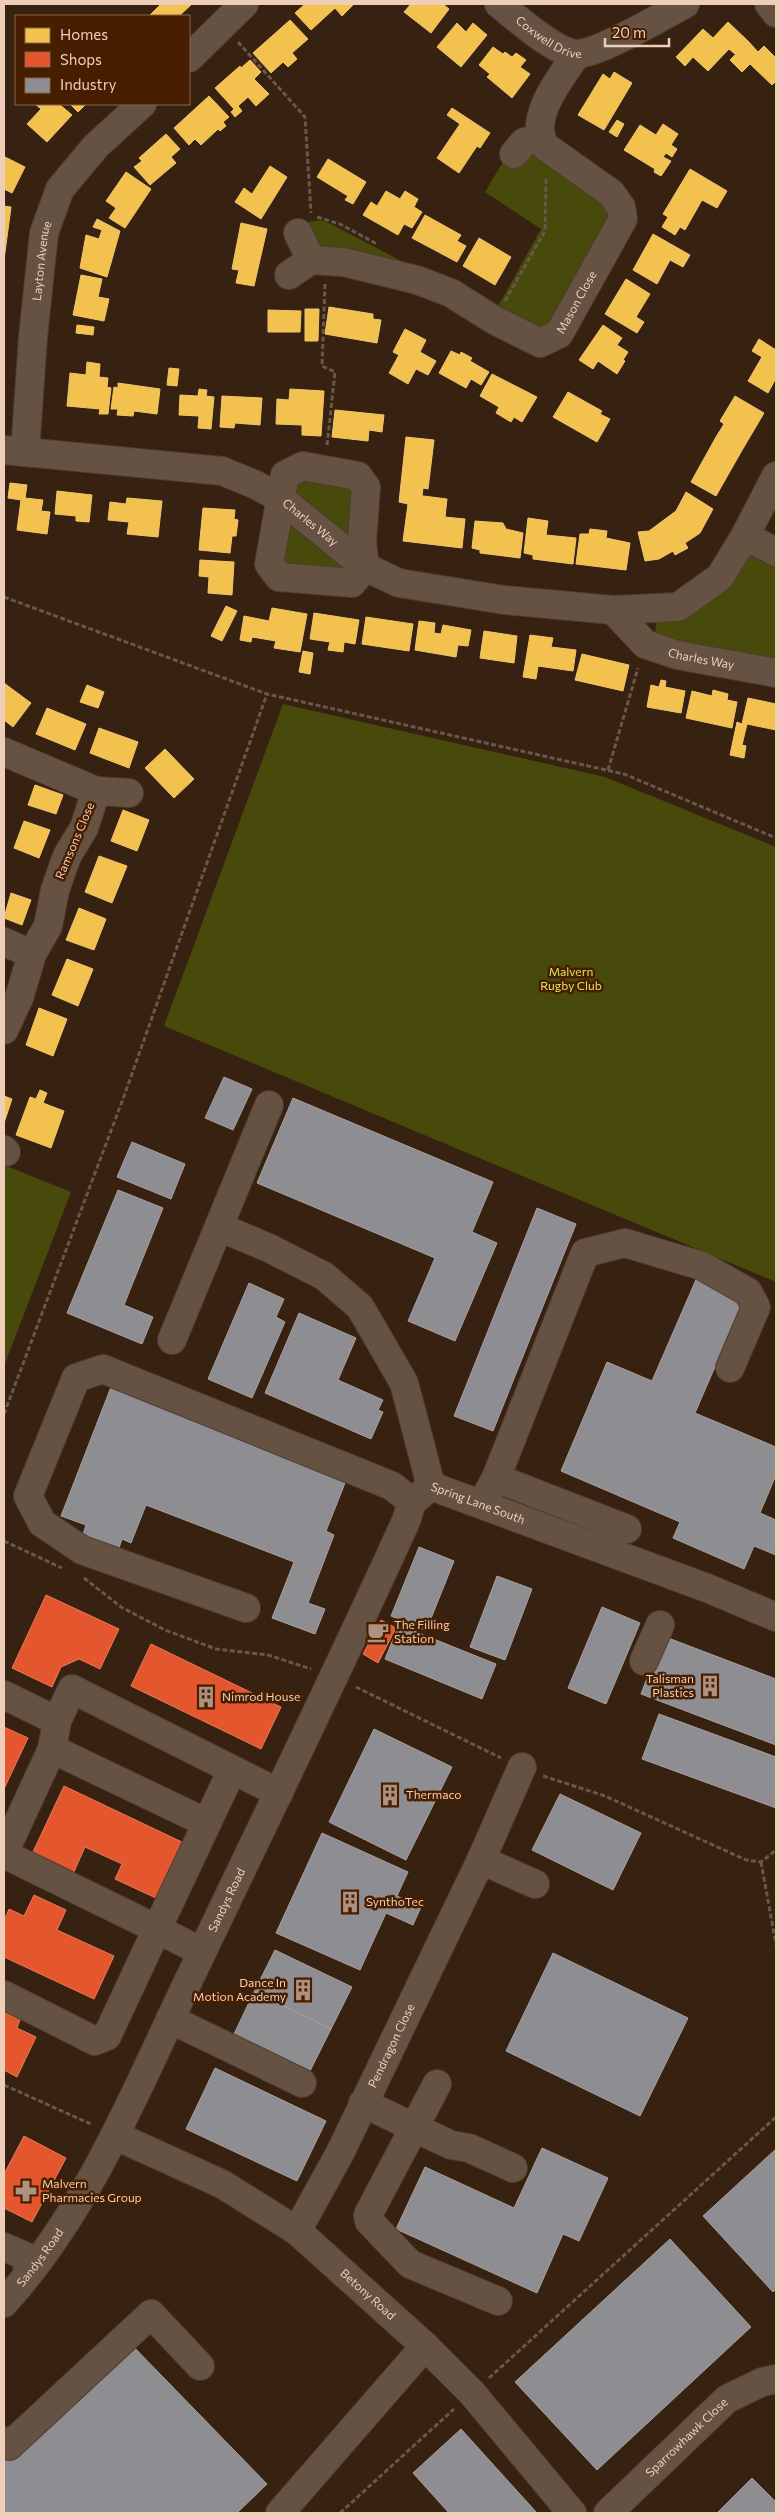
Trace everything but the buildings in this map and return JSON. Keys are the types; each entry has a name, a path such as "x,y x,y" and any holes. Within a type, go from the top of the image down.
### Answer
{"street":[{"path":"190,57 244,4"},
{"name":"Coxwell Drive","path":"499,4 556,46 577,54 609,44 685,4"},
{"path":"769,4 776,13"},
{"path":"514,154 524,142 543,143 539,126 550,94 577,54"},
{"name":"Layton Avenue","path":"14,451 33,337 44,233 60,189 96,146 141,105"},
{"name":"Mason Close","path":"319,261 343,262 417,280 451,293 494,320 540,344 559,334 623,219 621,207 611,193 543,143"},
{"path":"289,276 319,261 298,233"},
{"name":"Charles Way","path":"14,451 222,471 256,485 280,498 364,567 399,583 504,600 613,610 678,607 720,577 745,536 776,476"},
{"path":"303,466 358,476 366,487 362,542 364,567 352,583 279,577 269,564 280,498 285,475 303,466"},
{"path":"745,536 776,552"},
{"name":"Charles Way","path":"613,610 645,644 677,655 776,673"},
{"name":"Ramsons Close","path":"4,752 96,792 129,793"},
{"name":"Ramsons Close","path":"4,1030 19,998 32,954 48,926 58,881 67,856 84,828 96,792"},
{"path":"4,942 32,954"},
{"path":"172,1340 269,1105"},
{"name":"Spring Lane South","path":"219,1227 269,1248 324,1276 360,1307 404,1383 422,1494 482,1503 776,1617"},
{"path":"482,1503 496,1478 584,1253 625,1243 702,1266 748,1292 756,1307 730,1368"},
{"path":"246,1608 82,1550 42,1523 28,1496 76,1378 104,1369 392,1486 422,1494"},
{"path":"496,1478 627,1530"},
{"name":"Sandys Road","path":"4,2303 29,2273 71,2214 116,2136 202,1952 336,1677 406,1520 422,1494"},
{"path":"644,1661 660,1625"},
{"path":"202,1952 157,1929 6,1844 52,1749 57,1721 72,1689 279,1793"},
{"path":"4,1695 57,1721"},
{"path":"52,1749 206,1823"},
{"name":"Pendragon Close","path":"297,2230 340,2153 481,1860 522,1767"},
{"path":"4,1995 95,2041 108,2036 232,1770"},
{"path":"481,1860 535,1884"},
{"path":"170,2019 302,2083"},
{"path":"437,2084 368,2215 369,2221 410,2264 498,2301"},
{"path":"363,2103 451,2145 469,2148 513,2168"},
{"name":"Betony Road","path":"116,2136 222,2184 297,2230 425,2346 472,2393 572,2513"},
{"path":"4,2247 24,2256 29,2273"},
{"path":"4,2441 9,2446 151,2314 200,2366"},
{"path":"280,2513 425,2346"},
{"name":"Sparrowhawk Close","path":"608,2513 727,2400 762,2382 776,2379"}],"path":[{"path":"223,25 304,117 311,216 296,221 298,233"},
{"path":"494,320 545,231 543,143"},
{"path":"319,261 322,366 335,372 324,470"},
{"path":"4,597 267,694 624,774 776,838"},
{"path":"608,770 645,644"},
{"path":"4,1414 124,1098 267,694"},
{"path":"4,1541 69,1571"},
{"path":"77,1575 85,1578 121,1607 165,1630 216,1650 268,1655 336,1677"},
{"path":"776,1850 761,1862 776,1945"},
{"path":"4,2085 116,2136"},
{"path":"340,2513 776,2117"}],"green space":[{"path":"528,149 617,211 557,324 537,332 496,310 541,229 485,192 506,157"},
{"path":"321,220 430,276 317,250 301,223"},
{"path":"294,478 356,482 352,540 293,499"},
{"path":"290,518 353,571 281,568"},
{"path":"754,553 776,560 776,664 664,641 655,635 656,623 742,558"},
{"name":"Malvern Rugby Club","path":"283,704 605,777 776,847 776,1282 164,1026"},
{"path":"4,1165 71,1192 4,1366"}],"place":[{"name":"The Filling Station","path":"378,1632"},
{"name":"Talisman Plastics","path":"710,1686"},
{"name":"Nimrod House","path":"206,1697"},
{"name":"Thermaco","path":"390,1795"},
{"name":"SynthoTec","path":"350,1902"},
{"name":"Dance In Motion Academy","path":"303,1990"},
{"name":"Malvern Pharmacies Group","path":"26,2191"}]}
